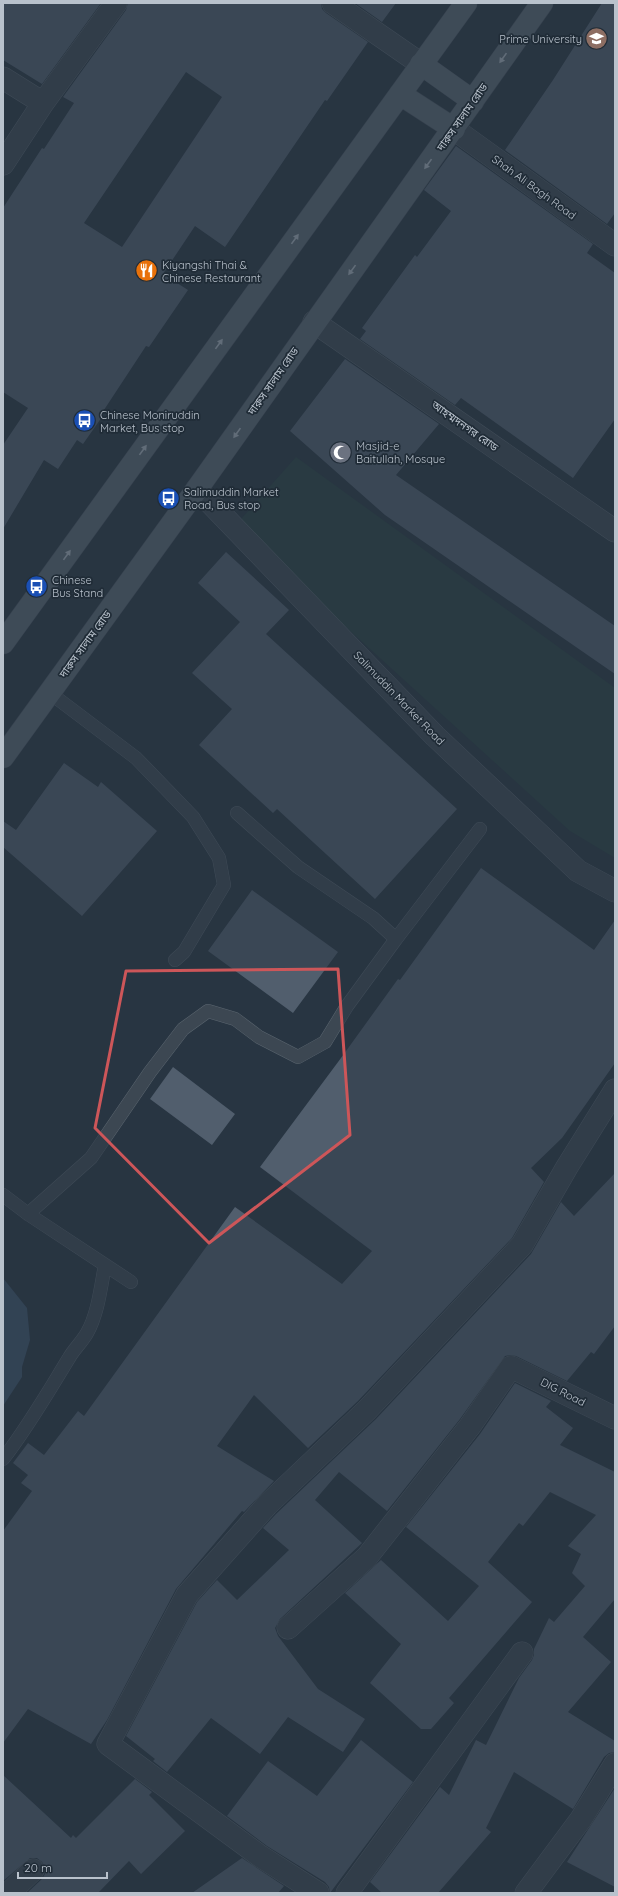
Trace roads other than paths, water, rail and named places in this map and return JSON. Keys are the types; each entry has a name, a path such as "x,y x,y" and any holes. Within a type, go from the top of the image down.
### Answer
{"main road":[{"path":"7,630 466,3"},
{"name":"দারুস সালাম রোড","path":"3,757 197,489 314,322 454,129 542,3"},
{"path":"421,64 473,101"},
{"path":"400,94 454,129"}],"street":[{"path":"3,164 43,103 116,3"},
{"path":"333,3 421,64"},
{"path":"3,78 43,103"},
{"name":"Shah Ali Bagh Road","path":"454,129 615,245"},
{"name":"আহম্মদনগর রোড","path":"314,322 615,530"},
{"name":"Salimuddin Market Road","path":"197,489 435,736 578,871 615,891"},
{"path":"318,1893 289,1885 260,1856 108,1744 188,1595 267,1505 367,1410 522,1245 567,1167 615,1090"},
{"name":"DIG Road","path":"288,1628 367,1557 470,1426 511,1367 615,1418"},
{"path":"347,1893 522,1653"},
{"path":"526,1893 581,1819 615,1764"},
{"path":"9,1893 33,1870"}],"lane":[{"path":"50,693 136,758 193,817 218,858 224,885 184,952 175,960"},
{"path":"237,813 298,867 373,918 396,939"},
{"path":"28,1214 91,1158 150,1072 183,1029 208,1011 235,1020 259,1037 298,1057 325,1042 347,1006 480,829"},
{"path":"3,1195 28,1214 130,1282"},
{"path":"3,1459 29,1422 70,1356 87,1332 99,1298 105,1265"}],"water":[{"path":"3,1278 27,1308 30,1340 22,1367 22,1377 3,1406"}],"place":[{"name":"Prime University","path":"597,39"},
{"name":"Kiyangshi Thai & Chinese Restaurant","path":"146,271"},
{"name":"Chinese Moniruddin Market, Bus stop","path":"85,421"},
{"name":"Masjid-e Baitullah, Mosque","path":"341,452"},
{"name":"Salimuddin Market Road, Bus stop","path":"168,498"},
{"name":"Chinese Bus Stand","path":"36,586"}]}
